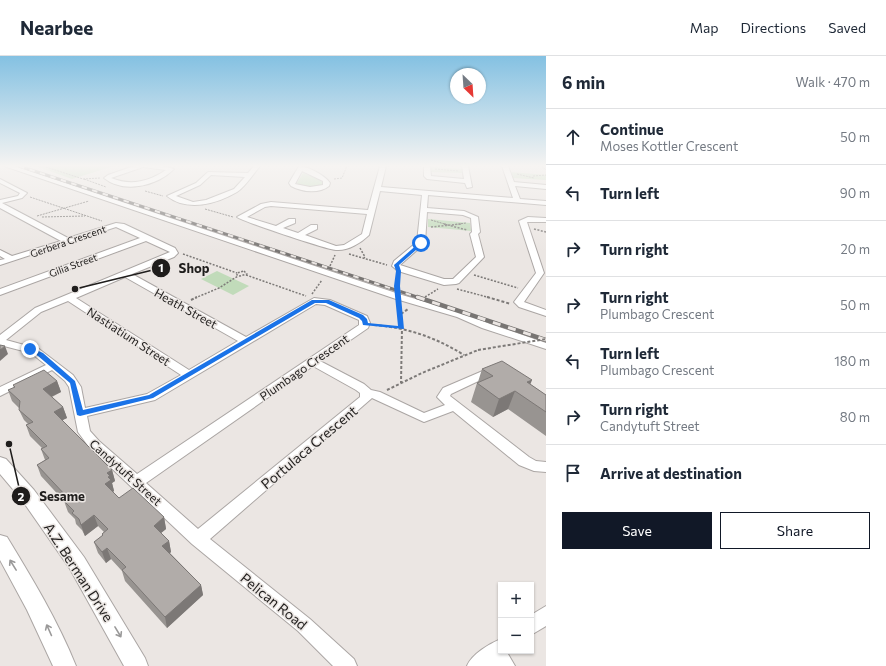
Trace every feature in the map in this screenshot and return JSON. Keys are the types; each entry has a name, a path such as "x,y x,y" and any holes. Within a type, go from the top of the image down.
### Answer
{"main road":[{"name":"A.Z. Berman Drive","path":"0,462 28,495 77,564 137,666"},
{"path":"0,543 46,622 65,666"}],"street":[{"path":"90,194 328,272 416,303 460,315 486,326 546,346"},
{"path":"170,196 197,204 207,202 225,194"},
{"path":"241,217 336,248 346,247 365,235 376,194"},
{"path":"423,214 467,213 474,217 476,232 474,234 480,257 457,280 452,282 444,282 396,266 397,263 421,243 423,214 425,194"},
{"path":"447,194 546,202"},
{"path":"515,194 517,200"},
{"path":"0,204 23,195"},
{"path":"0,204 28,218 67,241"},
{"path":"241,217 263,205 271,204 371,212"},
{"path":"546,220 523,220 540,273 519,300 520,304 546,313"},
{"path":"276,229 292,221"},
{"name":"Gerbera Crescent","path":"0,263 110,226 121,226 174,252 171,255 38,310 0,341"},
{"path":"299,236 314,227"},
{"name":"Gilia Street","path":"0,292 146,238"},
{"path":"0,252 12,260"},
{"name":"Heath Street","path":"126,274 246,341"},
{"name":"Nastiatium Street","path":"69,297 189,375"},
{"path":"80,414 151,396 314,301 327,302 361,316 365,320 365,324"},
{"name":"Plumbago Crescent","path":"136,482 365,324"},
{"name":"Candytuft Street","path":"0,341 35,351 54,365 73,383 84,432 88,438 198,539"},
{"path":"312,361 371,394 424,418 455,406"},
{"path":"0,392 54,365"},
{"path":"505,377 495,372 489,372 447,391 443,397 524,460 534,466 546,468"},
{"name":"Portulaca Crescent","path":"198,539 371,394"},
{"name":"Pelican Road","path":"198,539 304,625 347,666"},
{"path":"534,624 546,615"},
{"path":"477,666 500,656"}],"path":[{"path":"161,194 170,196"},
{"path":"23,195 108,223 110,226"},
{"path":"28,218 100,198"},
{"path":"197,204 200,208 232,217 241,217"},
{"path":"423,214 447,224 476,232"},
{"path":"28,218 88,216"},
{"path":"422,227 475,223"},
{"path":"346,253 388,266 396,266 398,271 397,286 402,328 401,383"},
{"path":"183,254 237,273 246,272 246,275 310,298"},
{"path":"470,274 520,289"},
{"path":"186,303 219,288 238,276 246,275"},
{"path":"401,314 429,293 452,282 454,288 509,304 520,304"},
{"path":"365,324 416,330 433,336 464,355"},
{"path":"371,394 401,383 478,350 546,338"}],"green space":[{"path":"428,219 470,223 471,231 428,227"},
{"path":"217,271 249,286 233,295 201,279"}],"building":[{"path":"0,345 5,346 0,350"},
{"path":"502,361 532,380 527,382 546,395 546,412 515,391 499,399 477,383 493,376 482,369"},
{"path":"44,370 57,381 43,389 63,407 54,412 112,470 107,473 111,480 105,484 119,498 133,488 164,517 154,526 169,541 162,546 201,585 165,617 122,570 126,567 107,548 102,552 94,542 108,529 94,515 81,525 79,519 72,513 74,511 64,501 68,498 37,465 49,458 41,449 47,446 26,425 33,422 19,410 20,401 8,390 15,387 13,385"}],"railway":[{"path":"105,194 420,298"},
{"path":"420,298 546,340"}],"place":[{"name":"Shop","path":"75,289"},
{"name":"Sesame","path":"9,444"}],"route":[{"path":"30,349 40,354 73,383 80,414 151,396 314,301 319,300 327,302 361,316 365,320 365,324 402,328 397,286 398,271 396,265 421,243"}]}
